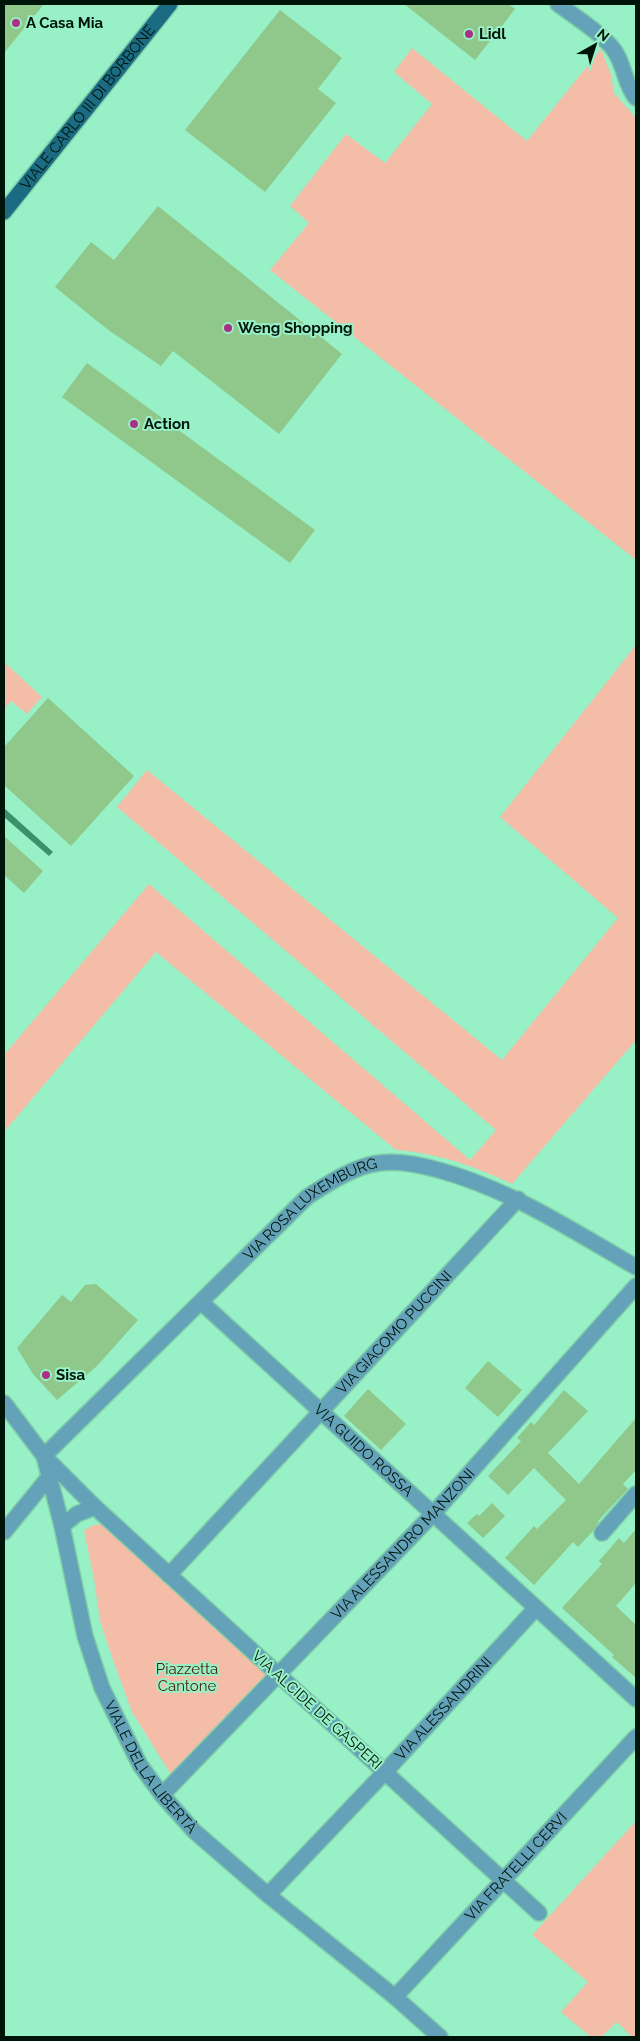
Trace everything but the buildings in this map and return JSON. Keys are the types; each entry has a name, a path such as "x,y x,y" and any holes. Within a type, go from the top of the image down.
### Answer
{"main road":[{"name":"VIALE CARLO III DI BORBONE","path":"4,212 170,4"}],"street":[{"path":"558,4 608,43 617,55 627,84 636,98"},
{"name":"VIA ROSA LUXEMBURG","path":"44,1456 307,1197 338,1177 378,1163 416,1164 463,1177 518,1199 636,1267"},
{"name":"VIA GIACOMO PUCCINI","path":"169,1575 518,1199"},
{"name":"VIA ALESSANDRO MANZONI","path":"162,1795 433,1514 636,1286"},
{"name":"VIA GUIDO ROSSA","path":"201,1302 636,1699"},
{"name":"VIALE DELLA LIBERTÀ","path":"6,1410 44,1456 62,1526 85,1636 102,1688 140,1764 162,1795 194,1831 268,1895 395,1997 440,2037"},
{"name":"VIA ALCIDE DE GASPERI","path":"44,1456 94,1507 538,1913"},
{"path":"4,1532 49,1477"},
{"path":"602,1533 636,1494"},
{"path":"62,1526 77,1514 94,1507"},
{"name":"VIA ALESSANDRINI","path":"268,1895 385,1772 536,1608"},
{"name":"VIA FRATELLI CERVI","path":"395,1997 636,1737"}],"green space":[{"path":"412,48 527,141 601,49 611,75 614,93 636,118 636,560 270,270 309,223 290,206 346,134 385,163 432,104 394,72"},
{"path":"636,645 636,1040 512,1184 456,1161 396,1150 156,952 4,1132 4,1055 149,884 470,1160 496,1130 117,807 147,770 502,1060 618,918 500,817"},
{"path":"4,662 42,697 27,714 11,701 4,709"},
{"name":"Piazzetta Cantone","path":"111,1522 279,1675 175,1781 132,1712 100,1621 94,1578 84,1531 91,1526"},
{"path":"636,1821 636,2037 632,2037 617,2022 601,2037 591,2037 561,2012 588,1982 532,1935"}],"shaded area":[{"path":"4,808 53,852 49,856 4,817"}],"place":[{"name":"A Casa Mia","path":"16,23"},
{"name":"Lidl","path":"469,34"},
{"name":"Weng Shopping","path":"228,328"},
{"name":"Action","path":"134,424"},
{"name":"Sisa","path":"46,1375"}]}
